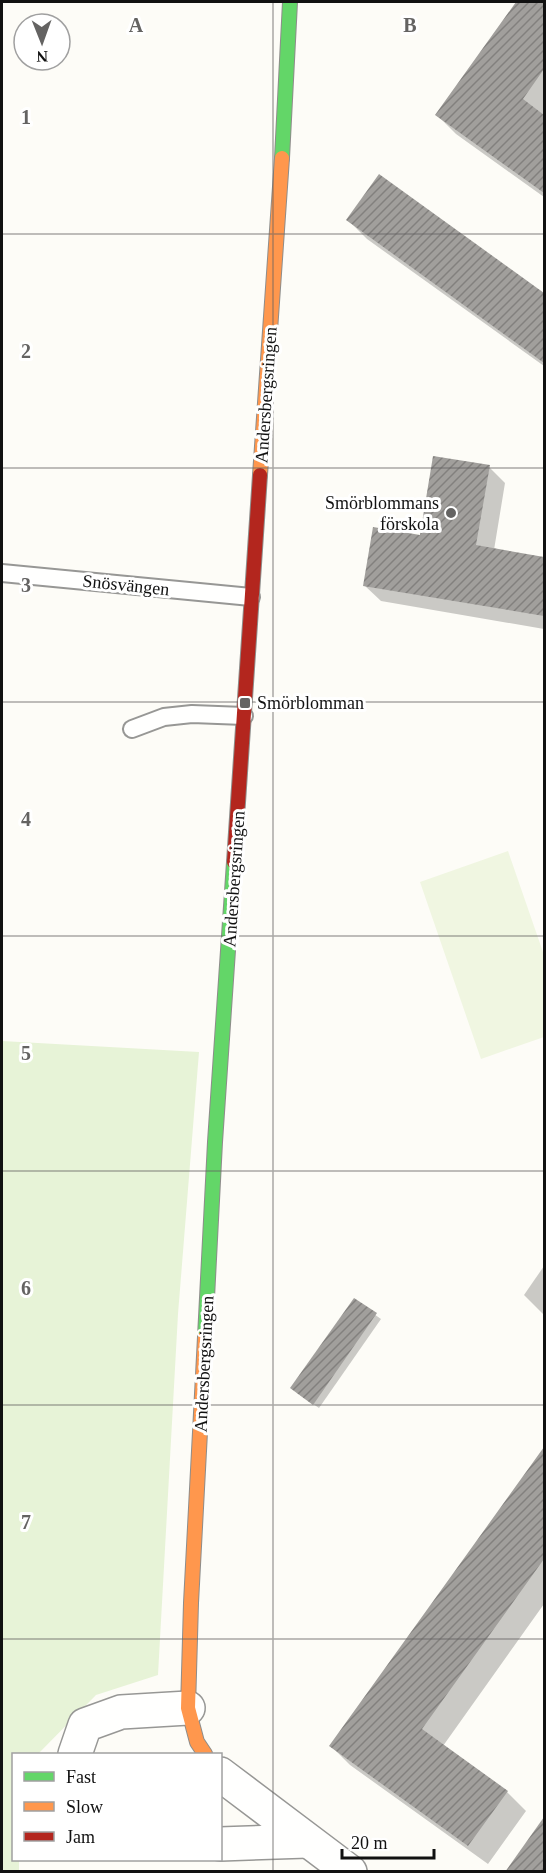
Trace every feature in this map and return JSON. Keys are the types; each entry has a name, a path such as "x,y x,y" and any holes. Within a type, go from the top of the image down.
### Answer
{"street":[{"name":"Andersbergsringen","path":"204,1753 197,1742 188,1708 191,1603 215,1143 282,156 290,2"},
{"path":"76,1753 85,1725 121,1712 188,1708"},
{"path":"222,1776 350,1872"},
{"path":"222,1844 307,1840"}],"lane":[{"name":"Snösvängen","path":"2,573 251,597"},
{"path":"132,729 164,717 192,714 244,716"}],"green space":[{"path":"508,851 544,955 544,1037 481,1059 420,882"},
{"path":"2,1041 199,1052 178,1314 158,1675 96,1695 39,1753 12,1753 12,1861 19,1861 19,1872 2,1871"}],"building":[{"path":"516,2 544,2 544,69 523,99 544,115 544,193 435,115"},
{"path":"379,174 544,293 544,363 346,220"},
{"path":"433,456 490,465 476,545 544,557 544,616 363,586 373,527 420,535"},
{"path":"354,1298 377,1313 313,1405 290,1388"},
{"path":"544,1447 544,1559 422,1729 508,1791 468,1846 329,1746"},
{"path":"544,1817 544,1872 505,1872"}],"traffic: fast":[{"path":"282,158 290,2"},
{"path":"205,1337 215,1142 234,862"}],"traffic: slow":[{"path":"260,475 282,158"},
{"path":"204,1753 197,1742 188,1708 191,1603 205,1337"}],"traffic: jam":[{"path":"234,862 260,475"}],"place":[{"name":"Smörblommans förskola","path":"451,513"},
{"name":"Smörblomman","path":"245,703"}]}
